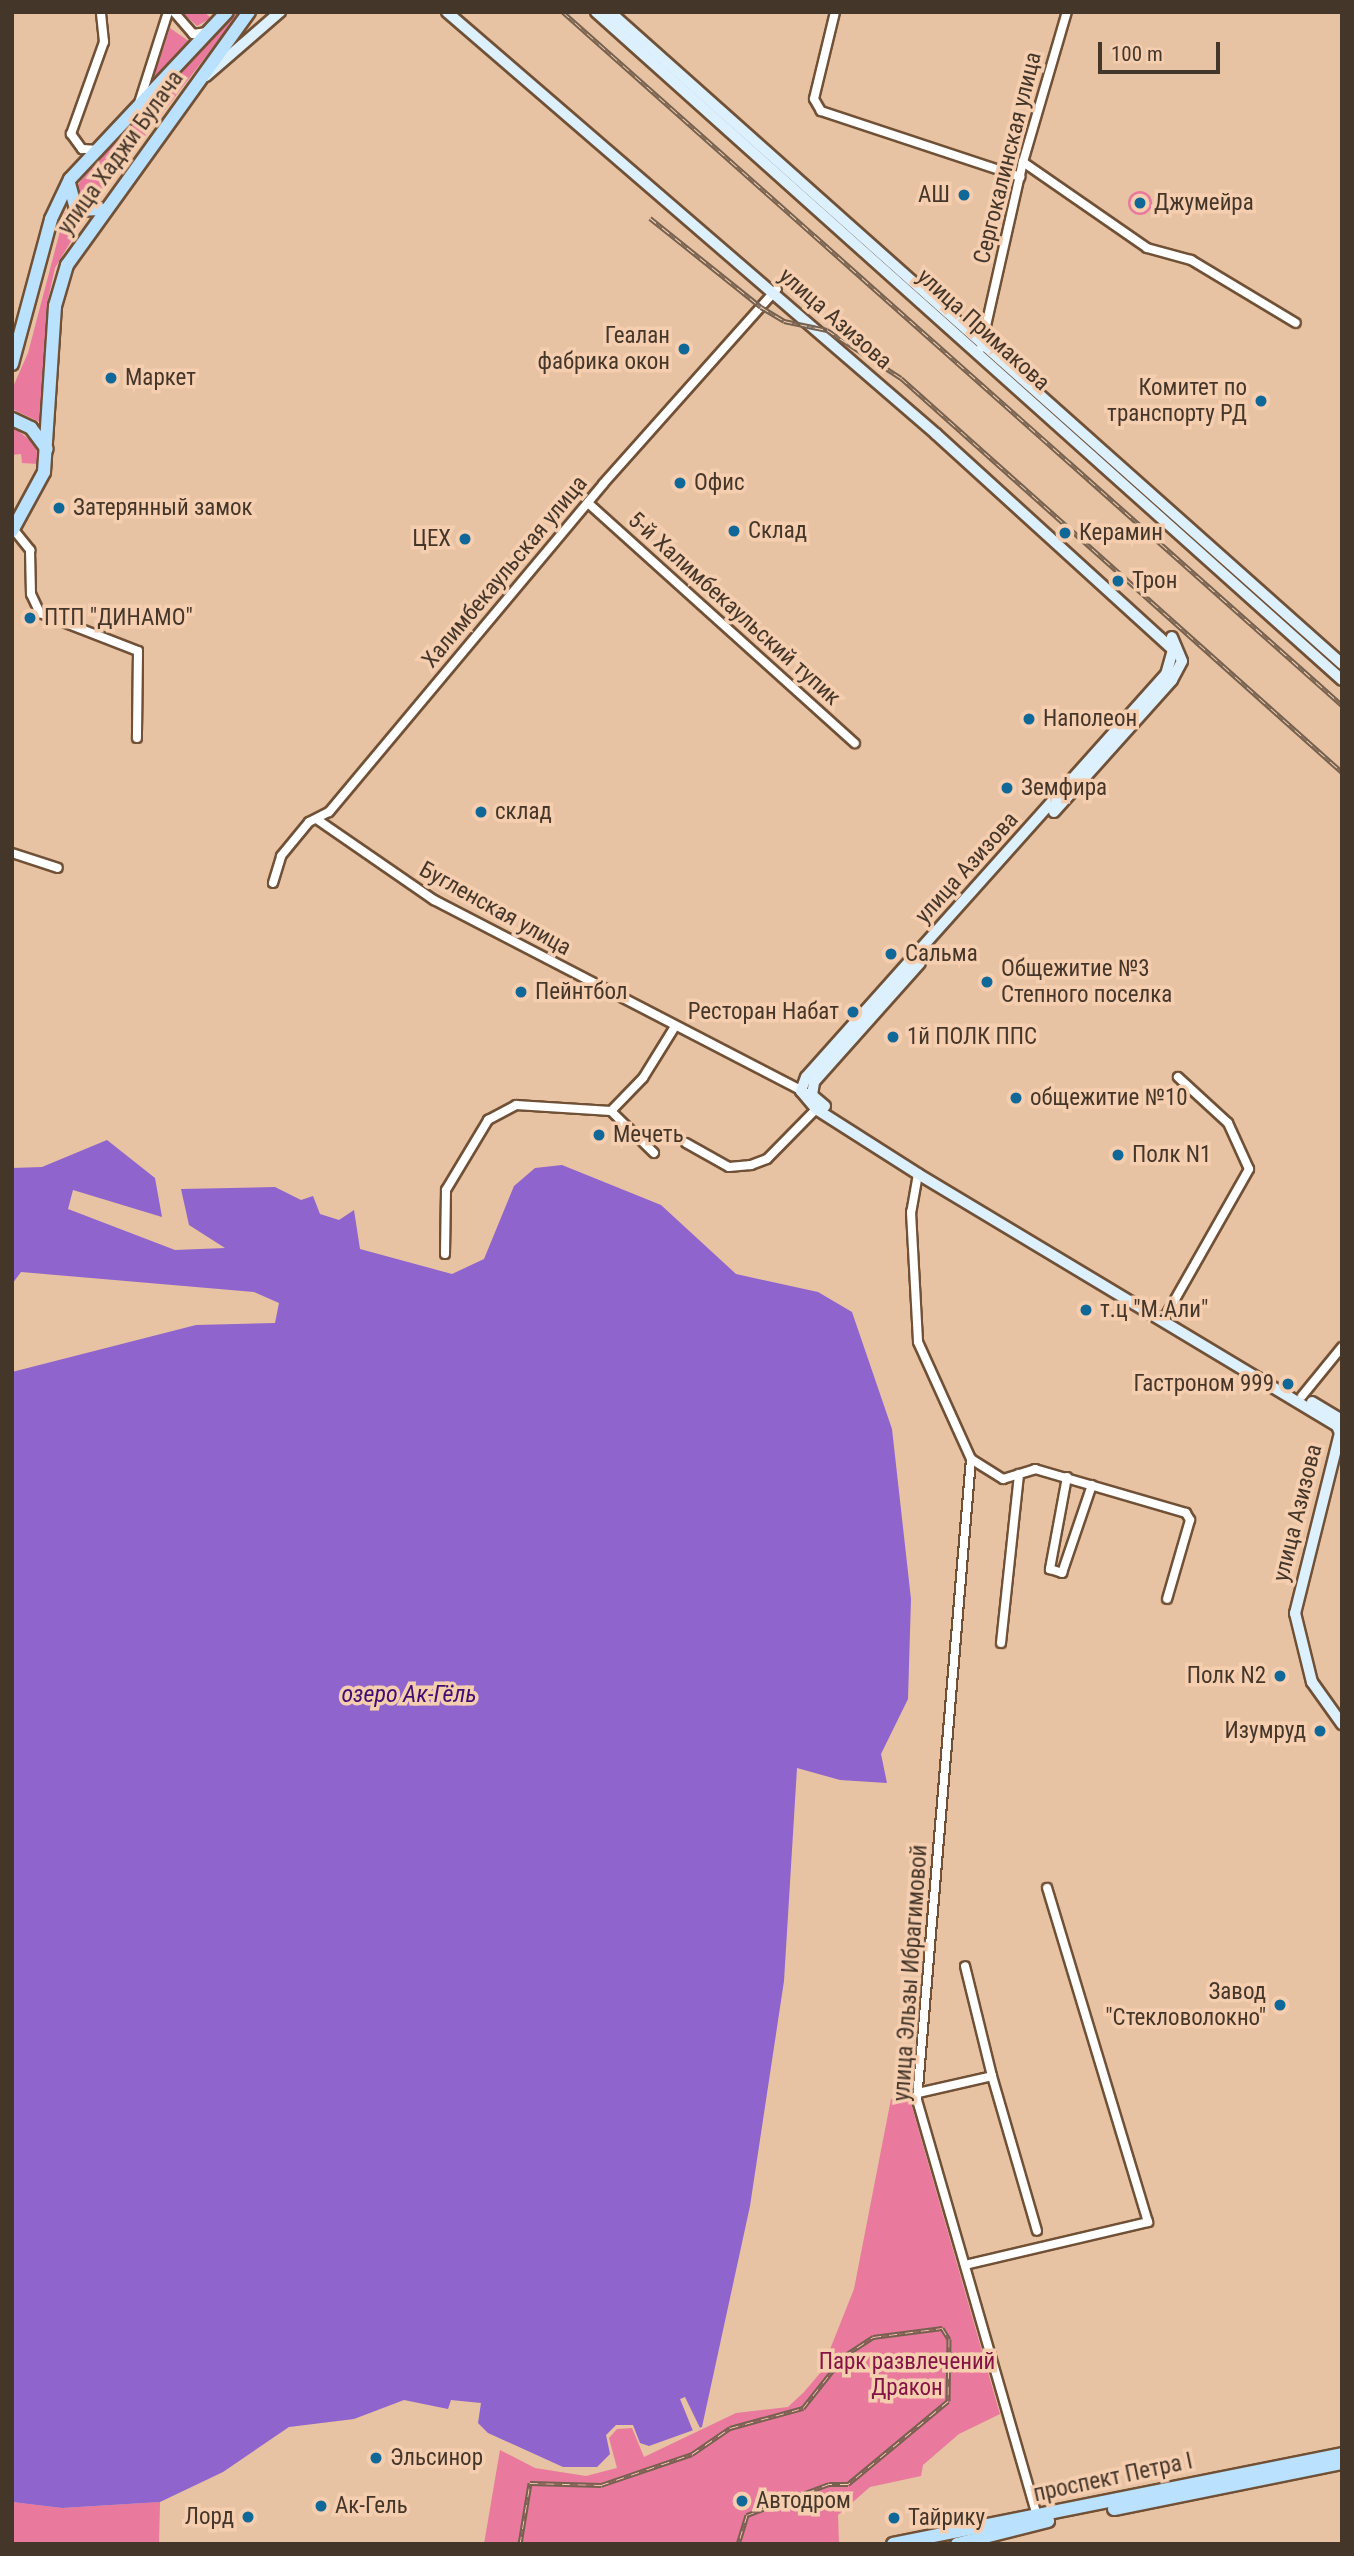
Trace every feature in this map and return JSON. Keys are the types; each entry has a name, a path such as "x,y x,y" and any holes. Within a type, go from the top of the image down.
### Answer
{"main road":[{"name":"улица Хаджи Булача","path":"12,364 51,219 70,179 214,31 227,12"},
{"name":"улица Хаджи Булача","path":"13,531 40,483 47,450 55,306 67,265 101,209 249,12"},
{"path":"201,79 243,50 280,12"},
{"name":"улица Азизова","path":"447,12 775,291"},
{"name":"улица Азизова","path":"457,12 1078,557 1170,634 1180,649 1178,671 826,1067 806,1093 819,1106 918,1174 1337,1426 1340,1433 1295,1613 1316,1692 1342,1724"},
{"name":"улица Примакова","path":"596,12 1342,664"},
{"name":"улица Примакова","path":"610,12 1342,680"},
{"path":"228,40 243,50"},
{"path":"70,179 67,194 76,210 101,209"},
{"path":"12,419 32,428 47,450"},
{"name":"улица Азизова","path":"819,1106 1165,1317 1342,1420"},
{"name":"улица Азизова","path":"1342,1453 1300,1615 1319,1683 1342,1716"},
{"name":"проспект Петра I","path":"893,2544 939,2539 1037,2515 1342,2454"},
{"name":"проспект Петра I","path":"957,2544 1342,2463"}],"street":[{"path":"98,150 82,149 71,134 104,42 101,12"},
{"path":"136,113 168,12"},
{"path":"174,12 193,34 214,31"},
{"path":"835,12 814,99 821,111 1020,177"},
{"name":"Сергокалинская улица","path":"980,349 1023,162 1067,12"},
{"path":"1023,162 1147,248 1191,260 1296,323"},
{"name":"Халимбекаульская улица","path":"273,883 281,856 318,820 588,503 775,291"},
{"name":"5-й Халимбекаульский тупик","path":"588,503 855,743"},
{"path":"13,531 30,550 31,594 40,613 138,651 138,738"},
{"name":"Бугленская улица","path":"318,820 434,900 674,1028 806,1093"},
{"path":"12,853 58,868"},
{"path":"611,1111 643,1078 674,1028"},
{"path":"1165,1317 1249,1169 1228,1123 1178,1077"},
{"path":"445,1254 446,1190 488,1121 516,1105 611,1111 654,1153"},
{"path":"686,1143 729,1167 751,1165 767,1159 819,1106"},
{"path":"918,1174 911,1212 918,1342 971,1459 1003,1479 1035,1469 1188,1515 1167,1600"},
{"path":"1302,1396 1342,1347"},
{"name":"улица Эльзы Ибрагимовой","path":"971,1459 918,2093 1037,2515"},
{"path":"1001,1643 1019,1474"},
{"path":"1067,1477 1050,1569 1062,1573 1092,1485"},
{"path":"965,2265 1148,2222 1047,1888"},
{"path":"965,1966 992,2077 1037,2231"},
{"path":"918,2093 992,2077"}],"green space":[{"path":"182,12 204,12 211,18 197,26"},
{"path":"235,12 240,12 108,184 92,202 78,203 74,190 82,179"},
{"path":"170,28 190,42 158,78 154,76"},
{"name":"Джумейра","path":"1140,191 1149,194 1152,203 1149,212 1140,215 1131,212 1128,203 1131,194"},
{"path":"65,212 83,221 55,268 48,299 42,423 12,409 12,389 28,353"},
{"path":"12,426 36,445 38,464 22,463 21,454 12,455"},
{"name":"Парк развлечений Дракон","path":"891,2099 910,2100 1000,2414 959,2434 923,2465 921,2476 870,2487 838,2515 839,2543 484,2544 500,2450 535,2468 586,2476 617,2468 609,2438 617,2429 632,2428 644,2457 736,2413 788,2407 804,2392 821,2372 854,2289"},
{"path":"12,2502 62,2508 160,2502 159,2544 12,2544"}],"water":[{"name":"озеро Ак-Гёль","path":"107,1140 155,1178 162,1217 73,1190 68,1209 175,1250 225,1248 189,1225 181,1189 275,1187 301,1200 313,1196 320,1214 339,1220 354,1210 360,1249 452,1274 484,1259 514,1186 535,1168 562,1165 661,1205 736,1274 818,1292 852,1312 892,1429 911,1599 908,1699 881,1754 887,1783 840,1780 797,1768 784,1981 750,2206 702,2427 649,2446 640,2443 633,2425 616,2425 606,2435 610,2454 597,2467 563,2467 488,2433 478,2423 481,2403 451,2400 448,2409 404,2400 354,2419 289,2427 223,2472 160,2502 62,2508 12,2502 12,1372 196,1325 275,1323 279,1303 254,1292 21,1272 12,1284 12,1168 42,1167"}],"pier":[{"path":"685,2397 700,2428 693,2431 680,2399"}],"railway":[{"path":"563,12 1342,705"},
{"path":"650,218 761,307 784,321 827,330 901,378 1342,772"},
{"path":"520,2544 530,2483 601,2485 692,2454 730,2428 803,2408 844,2356 873,2337 942,2328 949,2339 948,2401 848,2484 829,2484 747,2515 738,2544"}],"place":[{"name":"АШ","path":"964,195"},
{"name":"Джумейра","path":"1140,203"},
{"name":"Геалан фабрика окон","path":"684,349"},
{"name":"Маркет","path":"111,378"},
{"name":"Комитет по транспорту РД","path":"1261,401"},
{"name":"Офис","path":"680,483"},
{"name":"Затерянный замок","path":"59,508"},
{"name":"Склад","path":"734,531"},
{"name":"Керамин","path":"1065,533"},
{"name":"ЦЕХ","path":"465,539"},
{"name":"Трон","path":"1118,581"},
{"name":"ПТП \"ДИНАМО\"","path":"30,618"},
{"name":"Наполеон","path":"1029,719"},
{"name":"Земфира","path":"1007,788"},
{"name":"склад","path":"481,812"},
{"name":"Сальма","path":"891,954"},
{"name":"Общежитие №3 Степного поселка","path":"987,982"},
{"name":"Пейнтбол","path":"521,992"},
{"name":"Ресторан Набат","path":"853,1012"},
{"name":"1й ПОЛК ППС","path":"893,1037"},
{"name":"общежитие №10","path":"1016,1098"},
{"name":"Мечеть","path":"599,1135"},
{"name":"Полк N1","path":"1118,1155"},
{"name":"т.ц \"М.Али\"","path":"1086,1310"},
{"name":"Гастроном 999","path":"1288,1384"},
{"name":"Полк N2","path":"1280,1676"},
{"name":"Изумруд","path":"1320,1731"},
{"name":"Завод \"Стекловолокно\"","path":"1280,2005"},
{"name":"Эльсинор","path":"376,2458"},
{"name":"Автодром","path":"742,2501"},
{"name":"Ак-Гель","path":"321,2506"},
{"name":"Лорд","path":"248,2517"},
{"name":"Тайрику","path":"894,2518"}]}
